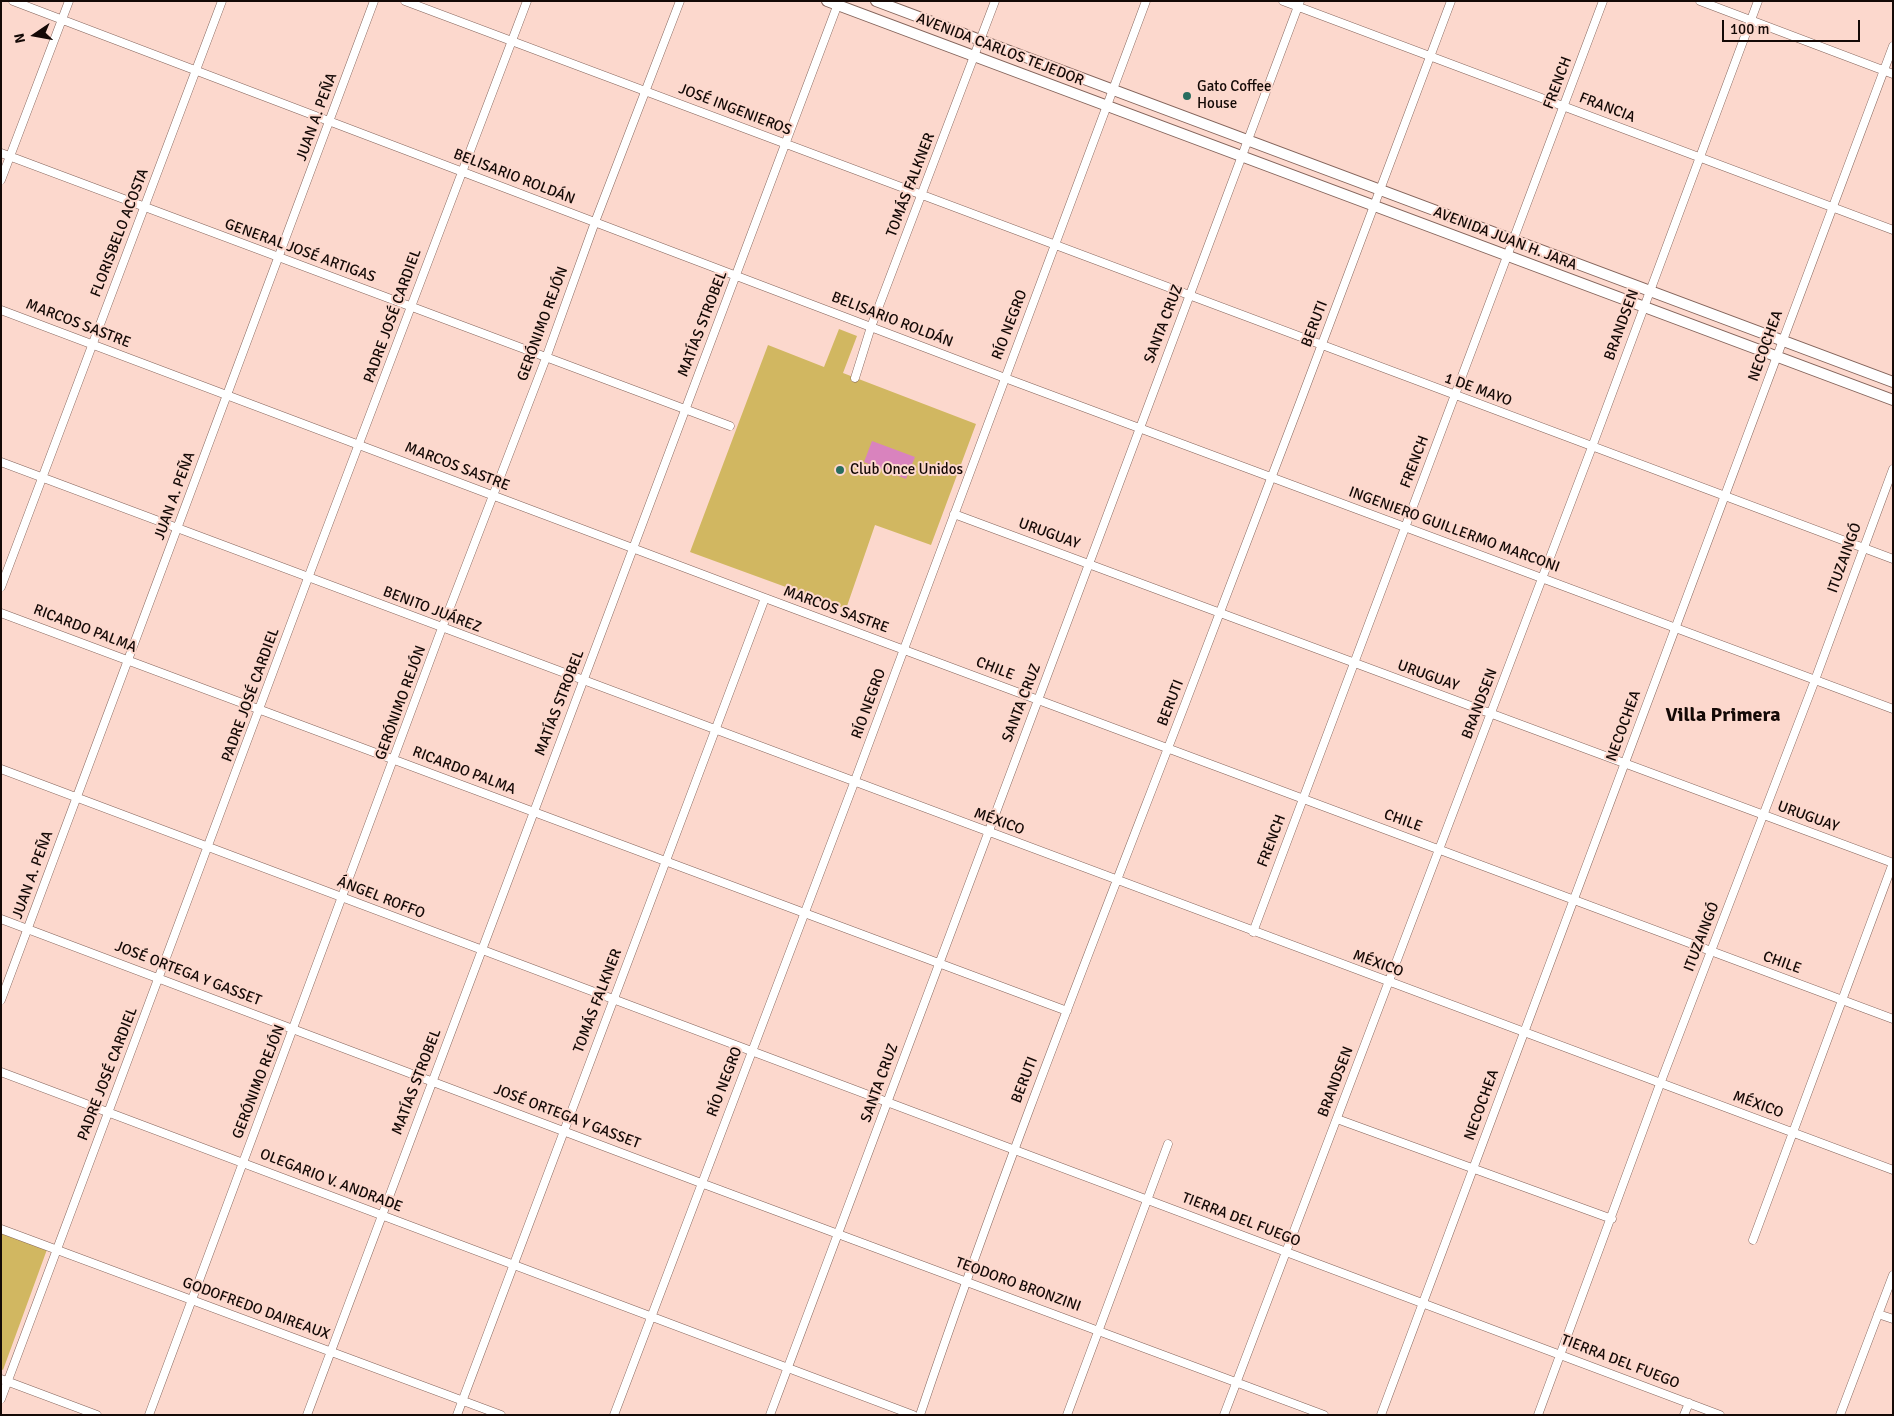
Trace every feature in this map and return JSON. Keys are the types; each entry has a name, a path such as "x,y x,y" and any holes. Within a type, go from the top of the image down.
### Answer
{"main road":[{"name":"AVENIDA CARLOS TEJEDOR","path":"827,1 839,3 1106,106"},
{"name":"AVENIDA CARLOS TEJEDOR","path":"876,1 1112,90"},
{"name":"AVENIDA JUAN H. JARA","path":"1112,90 1893,382"},
{"name":"AVENIDA JUAN H. JARA","path":"1106,106 1893,400"}],"street":[{"name":"BELISARIO ROLDÁN","path":"12,1 1005,378"},
{"path":"1,180 68,1"},
{"name":"FLORISBELO ACOSTA","path":"1,587 222,1"},
{"name":"JUAN A. PEÑA","path":"1,1000 374,1"},
{"name":"JOSÉ INGENIEROS","path":"405,1 1054,246"},
{"name":"PADRE JOSÉ CARDIEL","path":"1,1398 4,1380 58,1250 308,578 527,1"},
{"name":"GERÓNIMO REJÓN","path":"148,1415 395,760 442,628 680,1"},
{"name":"TOMÁS FALKNER","path":"854,378 871,327 995,1"},
{"name":"RÍO NEGRO","path":"614,1415 854,783 1146,1"},
{"name":"FRANCIA","path":"1283,1 1299,4 1564,107 1893,230"},
{"name":"BERUTI","path":"920,1415 965,1280 1014,1149 1322,346 1451,1"},
{"name":"FRENCH","path":"1253,932 1603,1"},
{"path":"1700,1 1893,74"},
{"name":"BRANDSEN","path":"1224,1415 1592,447 1758,1"},
{"name":"MATÍAS STROBEL","path":"307,1415 839,3"},
{"name":"SANTA CRUZ","path":"770,1415 1299,4"},
{"name":"NECOCHEA","path":"1381,1415 1893,46"},
{"name":"GENERAL JOSÉ ARTIGAS","path":"1,153 730,426"},
{"name":"1 DE MAYO","path":"1054,246 1893,559"},
{"name":"MARCOS SASTRE","path":"1,310 904,650"},
{"name":"INGENIERO GUILLERMO MARCONI","path":"1005,378 1893,709"},
{"name":"BENITO JUÁREZ","path":"1,462 854,783"},
{"name":"ITUZAINGÓ","path":"1538,1415 1612,1219 1660,1084 1712,952 1893,469"},
{"name":"URUGUAY","path":"954,514 1893,863"},
{"name":"TOMÁS FALKNER","path":"457,1415 764,598"},
{"name":"RICARDO PALMA","path":"1,613 1067,1011"},
{"name":"CHILE","path":"904,650 1893,1019"},
{"name":"ÁNGEL ROFFO","path":"1,769 751,1052"},
{"name":"MÉXICO","path":"854,783 1893,1170"},
{"path":"1753,1240 1893,863"},
{"name":"JOSÉ ORTEGA Y GASSET","path":"1,918 701,1183"},
{"name":"TIERRA DEL FUEGO","path":"751,1052 1720,1415"},
{"name":"OLEGARIO V. ANDRADE","path":"1,1072 913,1415"},
{"path":"1336,1119 1612,1219"},
{"path":"1067,1415 1168,1144"},
{"name":"TEODORO BRONZINI","path":"701,1183 1099,1329 1324,1415"},
{"name":"GODOFREDO DAIREAUX","path":"1,1229 501,1415"},
{"path":"1840,1415 1893,1276"},
{"path":"1878,1314 1893,1319"},
{"path":"4,1380 97,1415"},
{"path":"1684,1415 1689,1403"}],"shaded area":[{"name":"Club Once Unidos","path":"839,329 857,336 843,373 976,424 931,545 875,525 846,609 690,552 768,345 824,367"},
{"path":"872,441 915,457 906,479 864,462"},
{"path":"1,1226 49,1244 3,1370 1,1369"}],"place":[{"name":"Gato Coffee House","path":"1187,96"},
{"name":"Club Once Unidos","path":"840,470"}],"district":[{"name":"Villa Primera","path":"1723,716"}]}
